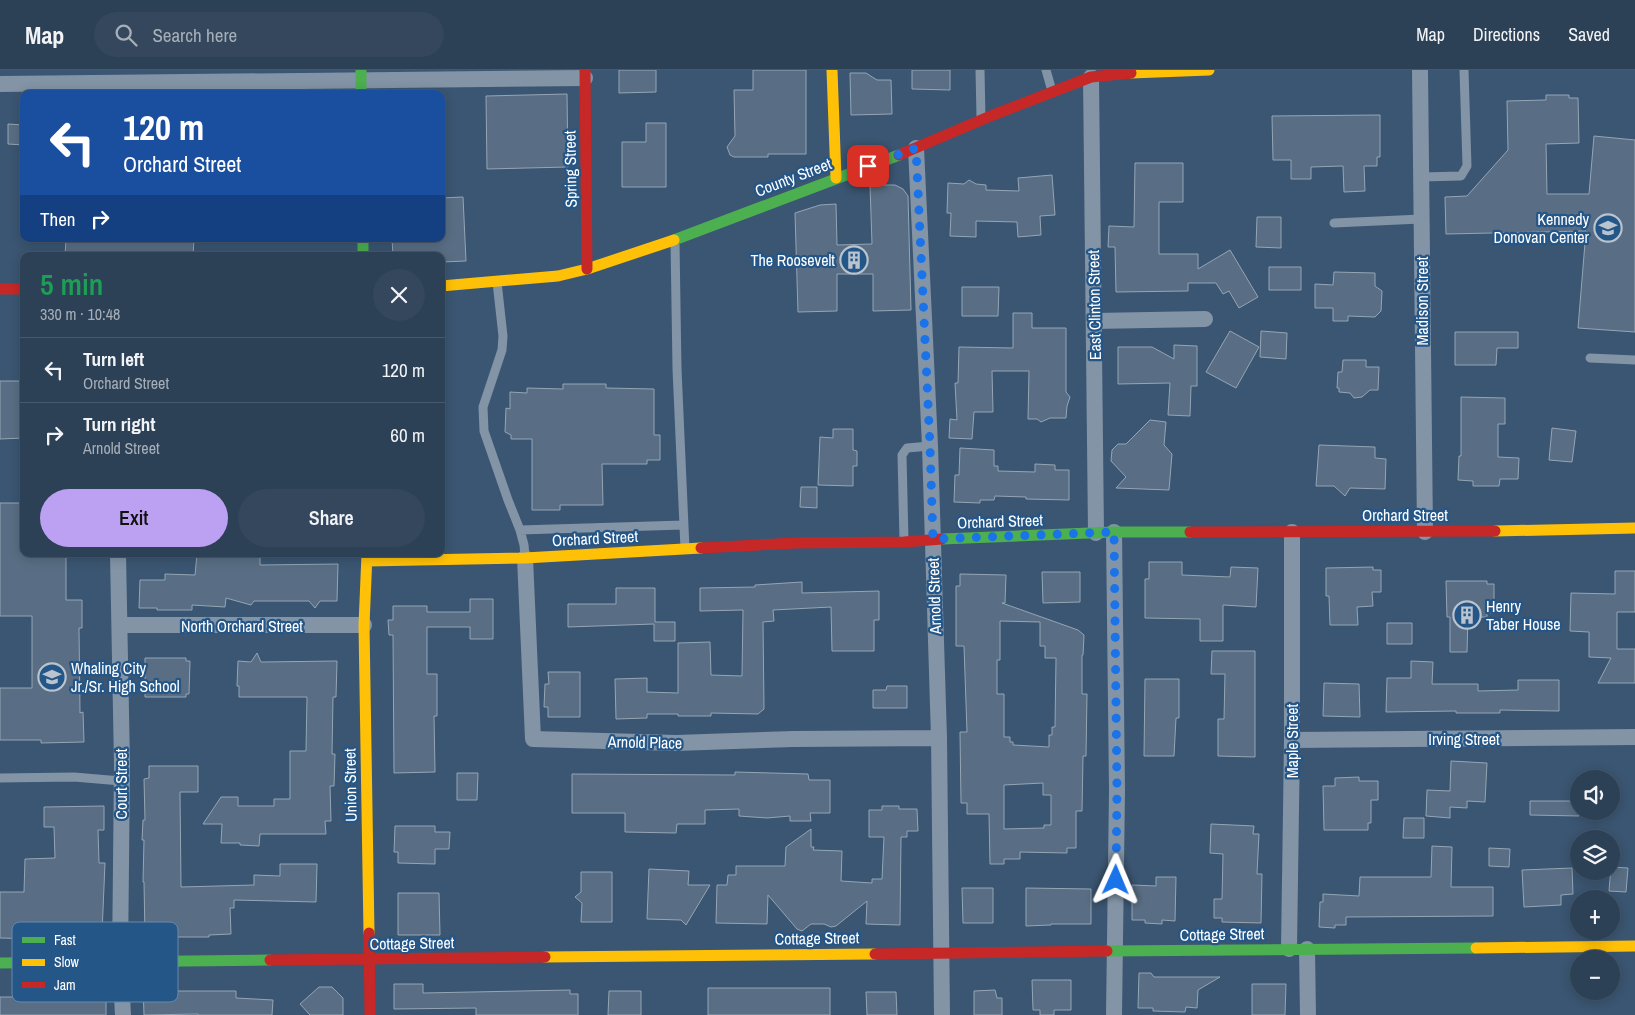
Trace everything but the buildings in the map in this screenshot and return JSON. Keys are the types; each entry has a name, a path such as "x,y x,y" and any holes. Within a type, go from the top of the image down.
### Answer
{"main road":[{"path":"832,70 836,178"},
{"name":"County Street","path":"445,286 558,276 587,269 675,239 916,148 981,120 1091,77 1159,70 1209,70"},
{"name":"Spring Street","path":"585,74 587,269"},
{"path":"0,289 20,289"},
{"name":"Orchard Street","path":"367,558 525,558 796,543 904,542 933,539 1114,532 1425,532 1635,528"},
{"name":"Union Street","path":"367,558 364,625 370,1015"},
{"name":"Cottage Street","path":"178,961 1635,946"}],"street":[{"name":"Madison Street","path":"1420,70 1425,532"},
{"path":"0,84 361,81 585,74"},
{"name":"East Clinton Street","path":"1091,77 1096,533"},
{"name":"Arnold Street","path":"916,148 930,446 939,738 942,1015"},
{"path":"1094,321 1205,319"},
{"path":"1114,532 1117,790 1114,1015"},
{"name":"Maple Street","path":"1289,949 1292,532"},
{"name":"Court Street","path":"118,557 121,781 120,922"},
{"name":"Arnold Place","path":"525,558 533,739 676,743 793,739 939,738"},
{"name":"North Orchard Street","path":"120,625 364,625"},
{"name":"Irving Street","path":"1292,740 1635,737"},
{"path":"1307,949 1308,1015"},
{"name":"Court Street","path":"122,1002 123,1015"}],"lane":[{"path":"980,70 981,120"},
{"path":"1046,70 1052,92"},
{"path":"1421,177 1461,176 1467,166 1464,70"},
{"path":"1334,223 1421,218"},
{"path":"675,239 677,369 685,550"},
{"path":"497,282 503,336 502,350 483,407 484,431 520,530 525,558"},
{"path":"1590,358 1635,360"},
{"path":"904,542 902,455 907,448 930,446"},
{"path":"520,530 684,525"},
{"path":"0,778 74,777 121,781"}],"traffic: fast":[{"path":"361,70 361,90"},
{"path":"674,240 899,155"},
{"path":"363,242 363,252"},
{"path":"942,539 1114,532 1190,532"},
{"path":"1107,951 1476,948"},
{"path":"178,961 270,960"},
{"path":"0,963 12,963"}],"traffic: slow":[{"path":"832,70 836,178"},
{"path":"1131,73 1209,70"},
{"path":"445,286 558,276 587,269 674,240"},
{"path":"1495,531 1635,528"},
{"path":"367,561 525,558 701,548"},
{"path":"367,557 364,625 369,933"},
{"path":"1476,948 1635,946"},
{"path":"545,957 875,954"}],"traffic: jam":[{"path":"585,70 587,269"},
{"path":"899,155 993,115 1091,77 1131,73"},
{"path":"0,289 20,289"},
{"path":"1190,532 1495,531"},
{"path":"701,548 796,543 904,542 942,539"},
{"path":"369,933 370,1015"},
{"path":"875,954 1107,951"},
{"path":"270,960 545,957"}],"place":[{"name":"Kennedy Donovan Center","path":"1608,228"},
{"name":"The Roosevelt","path":"854,260"},
{"name":"Henry Taber House","path":"1467,615"},
{"name":"Whaling City Jr./Sr. High School","path":"52,677"}],"route":[{"path":"868,166 916,148 933,539 1114,532 1117,790 1116,880"}]}
